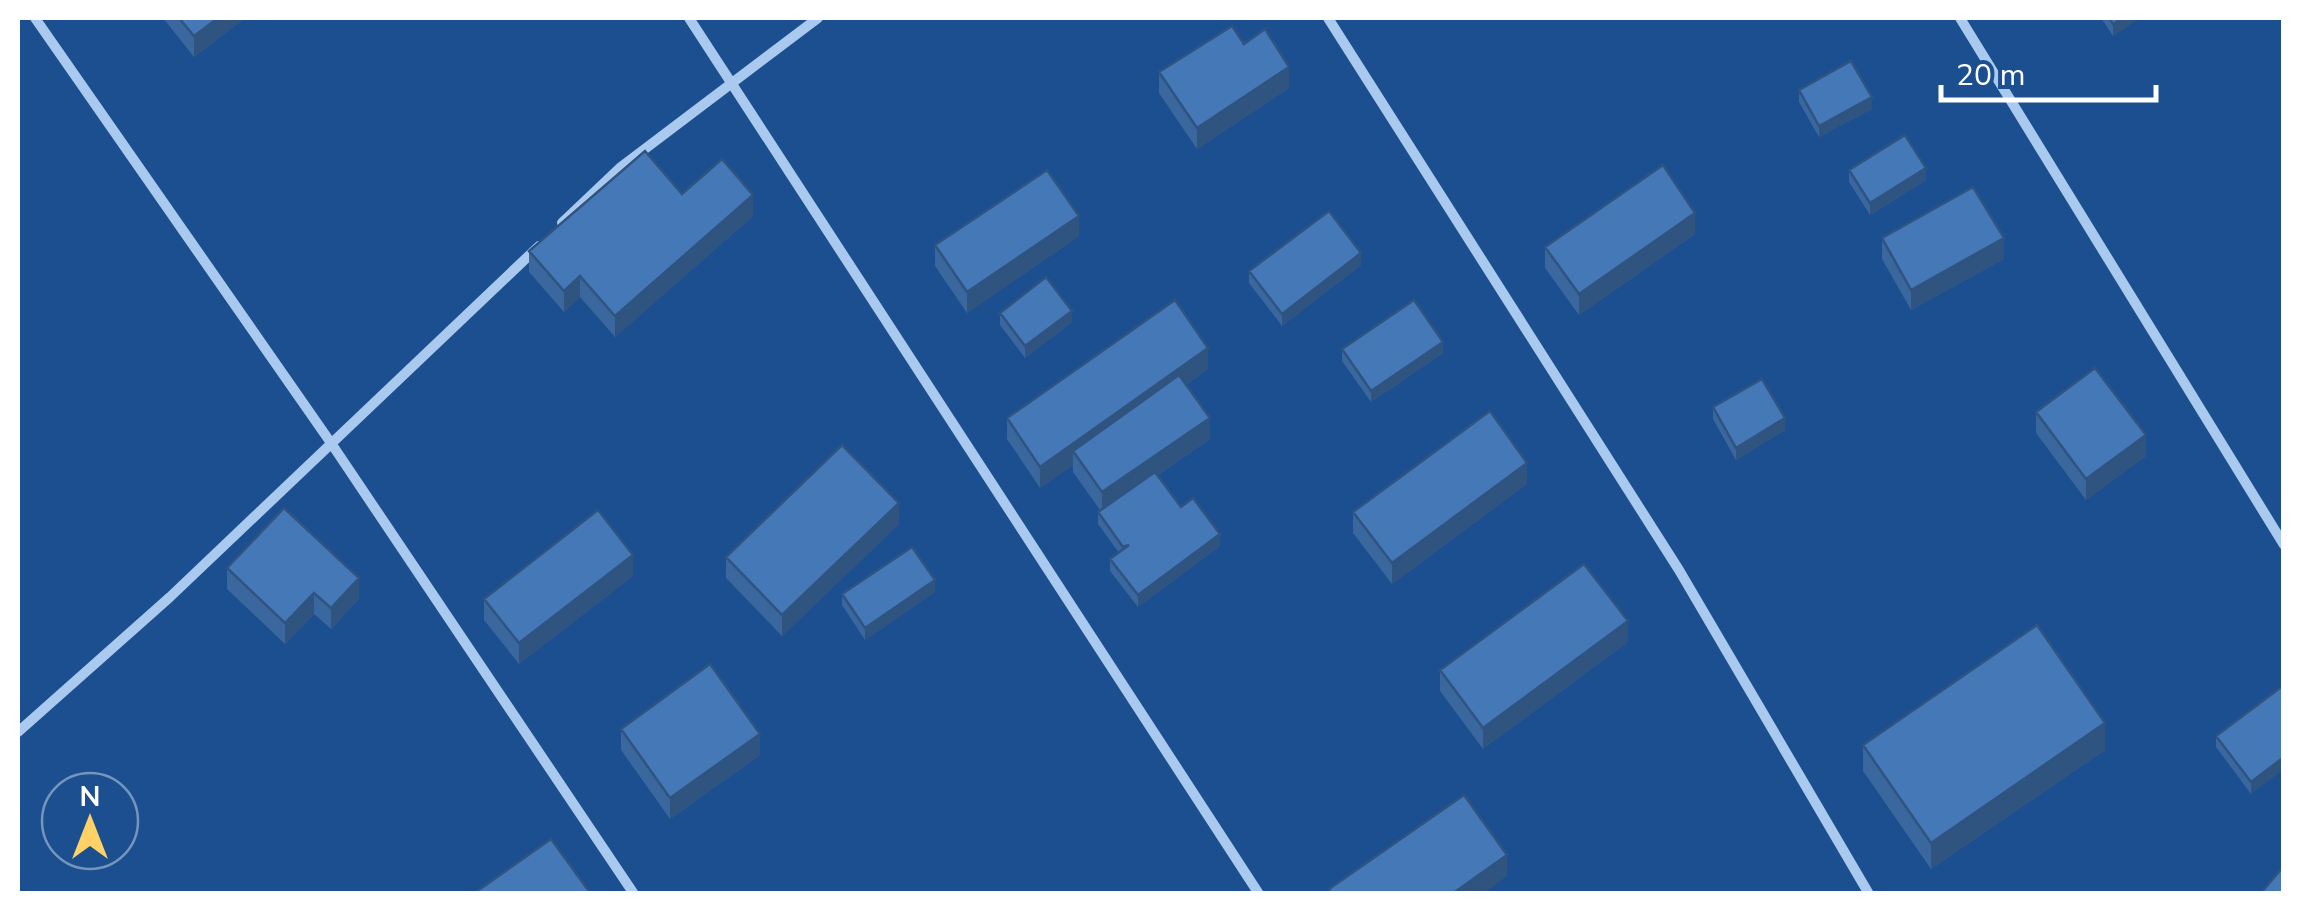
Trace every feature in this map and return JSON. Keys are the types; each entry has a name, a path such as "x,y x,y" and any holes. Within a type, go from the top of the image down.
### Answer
{"street":[{"path":"35,18 330,443 634,894"},
{"path":"689,18 1260,894"},
{"path":"18,732 170,597 621,167 818,18"},
{"path":"1328,18 1679,570 1869,894"},
{"path":"1960,18 2284,545"}],"building":[{"path":"179,18 218,18 194,36"},
{"path":"1232,26 1244,44 1265,29 1289,67 1197,128 1159,72"},
{"path":"1851,61 1872,97 1819,126 1799,90"},
{"path":"1905,135 1926,168 1870,203 1849,170"},
{"path":"645,151 682,194 722,159 753,195 615,316 580,276 564,291 529,251"},
{"path":"1663,165 1695,213 1579,294 1545,247"},
{"path":"1047,170 1079,216 967,292 935,245"},
{"path":"1973,187 2004,238 1911,290 1882,238"},
{"path":"1329,211 1361,253 1282,314 1249,271"},
{"path":"1046,277 1072,311 1025,346 1000,313"},
{"path":"1175,300 1208,348 1040,467 1007,418"},
{"path":"1414,300 1443,342 1371,391 1342,349"},
{"path":"2095,368 2146,435 2086,479 2036,412"},
{"path":"1179,375 1210,418 1102,492 1073,451"},
{"path":"1762,379 1785,418 1736,448 1713,407"},
{"path":"1490,411 1527,463 1392,563 1353,512"},
{"path":"842,445 899,503 782,615 726,557"},
{"path":"1155,472 1181,507 1193,498 1220,534 1138,595 1110,559 1129,545 1123,547 1098,512"},
{"path":"284,508 359,578 331,608 314,593 285,623 227,568"},
{"path":"598,510 633,555 519,643 484,599"},
{"path":"912,547 935,580 865,628 842,594"},
{"path":"1584,564 1628,621 1483,728 1440,670"},
{"path":"2037,625 2105,723 1931,843 1863,745"},
{"path":"710,664 760,734 670,798 621,729"},
{"path":"2284,685 2284,757 2251,782 2216,736"},
{"path":"1464,795 1507,855 1452,894 1332,894 1329,889"},
{"path":"551,839 591,894 473,894"},
{"path":"2284,866 2284,894 2260,894"}]}
